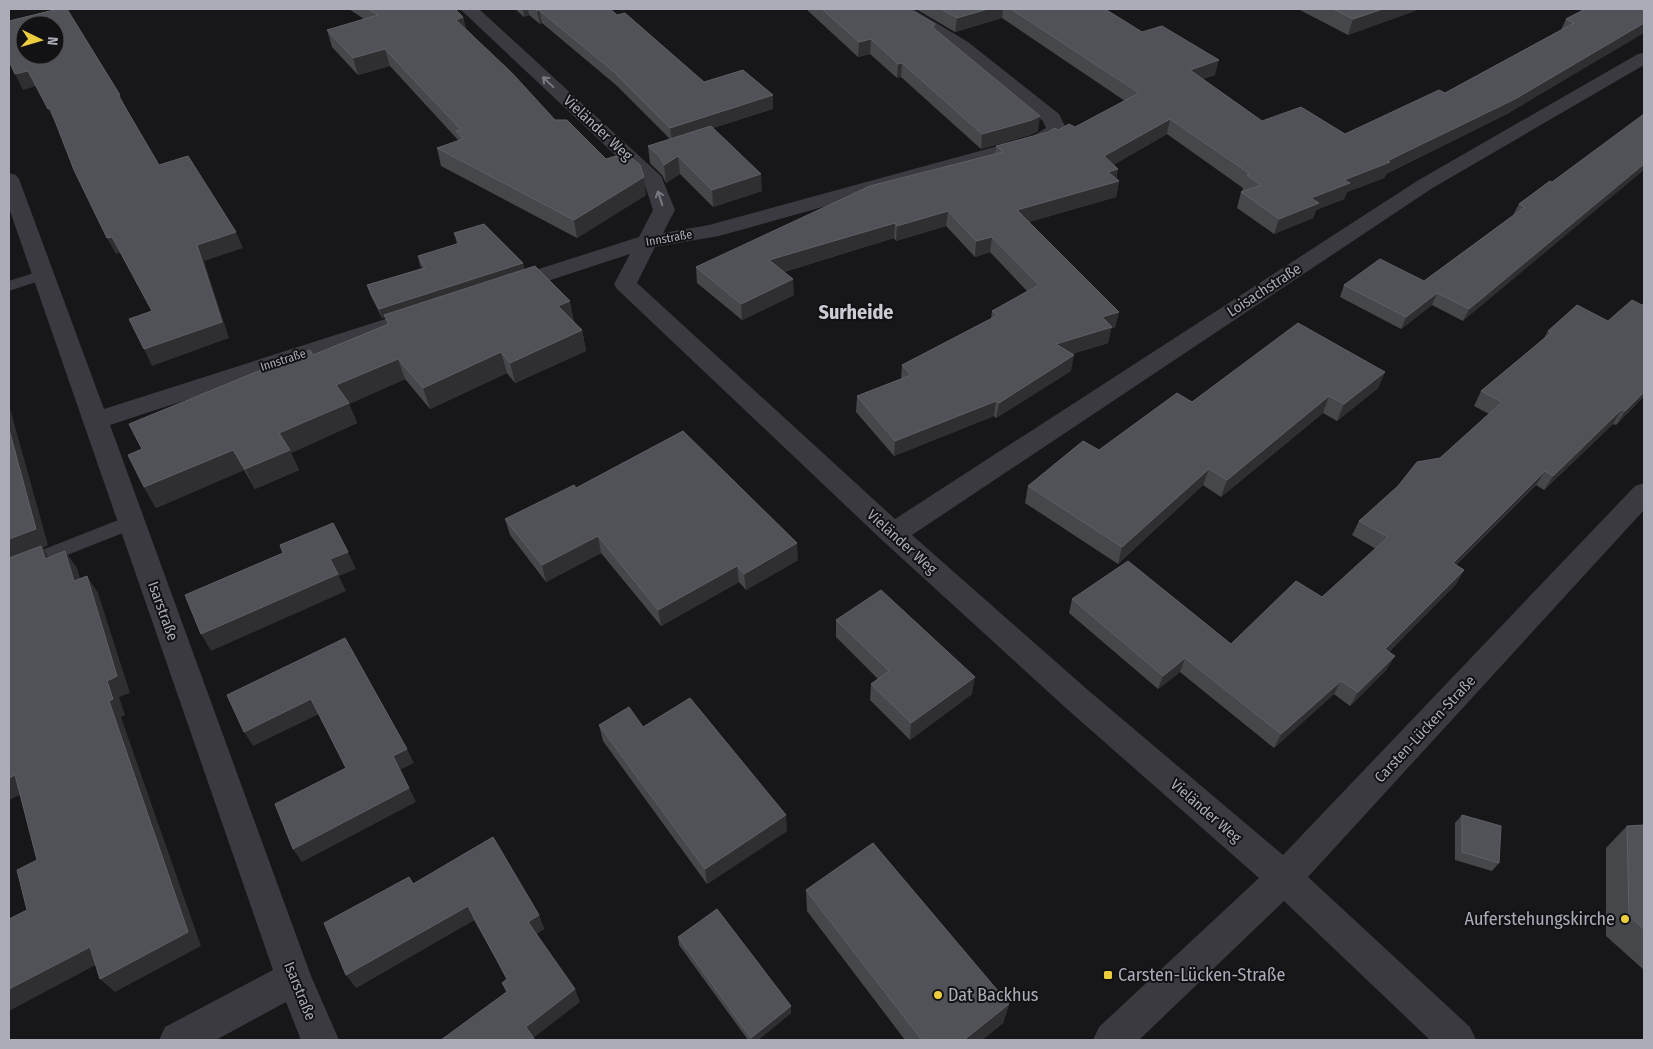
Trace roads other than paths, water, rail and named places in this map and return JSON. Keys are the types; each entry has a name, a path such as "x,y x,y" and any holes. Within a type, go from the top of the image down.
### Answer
{"street":[{"name":"Vieländer Weg","path":"469,9 654,180 664,210 625,284 892,534 1078,700 1284,878 1457,1040"},
{"name":"Innstraße","path":"487,293 646,242 711,231 1038,141 1057,130 1052,118 962,46 901,9"},
{"name":"Loisachstraße","path":"892,534 1424,185 1644,58"},
{"name":"Isarstraße","path":"9,179 294,978 320,1040"},
{"name":"Innstraße","path":"94,421 422,314"},
{"name":"Carsten-Lücken-Straße","path":"1112,1040 1284,878 1644,493"},
{"path":"178,1040 294,978"}],"lane":[{"path":"9,286 43,275"},
{"path":"9,571 131,522"}],"place":[{"name":"Auferstehungskirche","path":"1625,919"},
{"name":"Carsten-Lücken-Straße","path":"1108,975"},
{"name":"Dat Backhus","path":"938,995"}],"district":[{"name":"Surheide","path":"856,312"}]}
